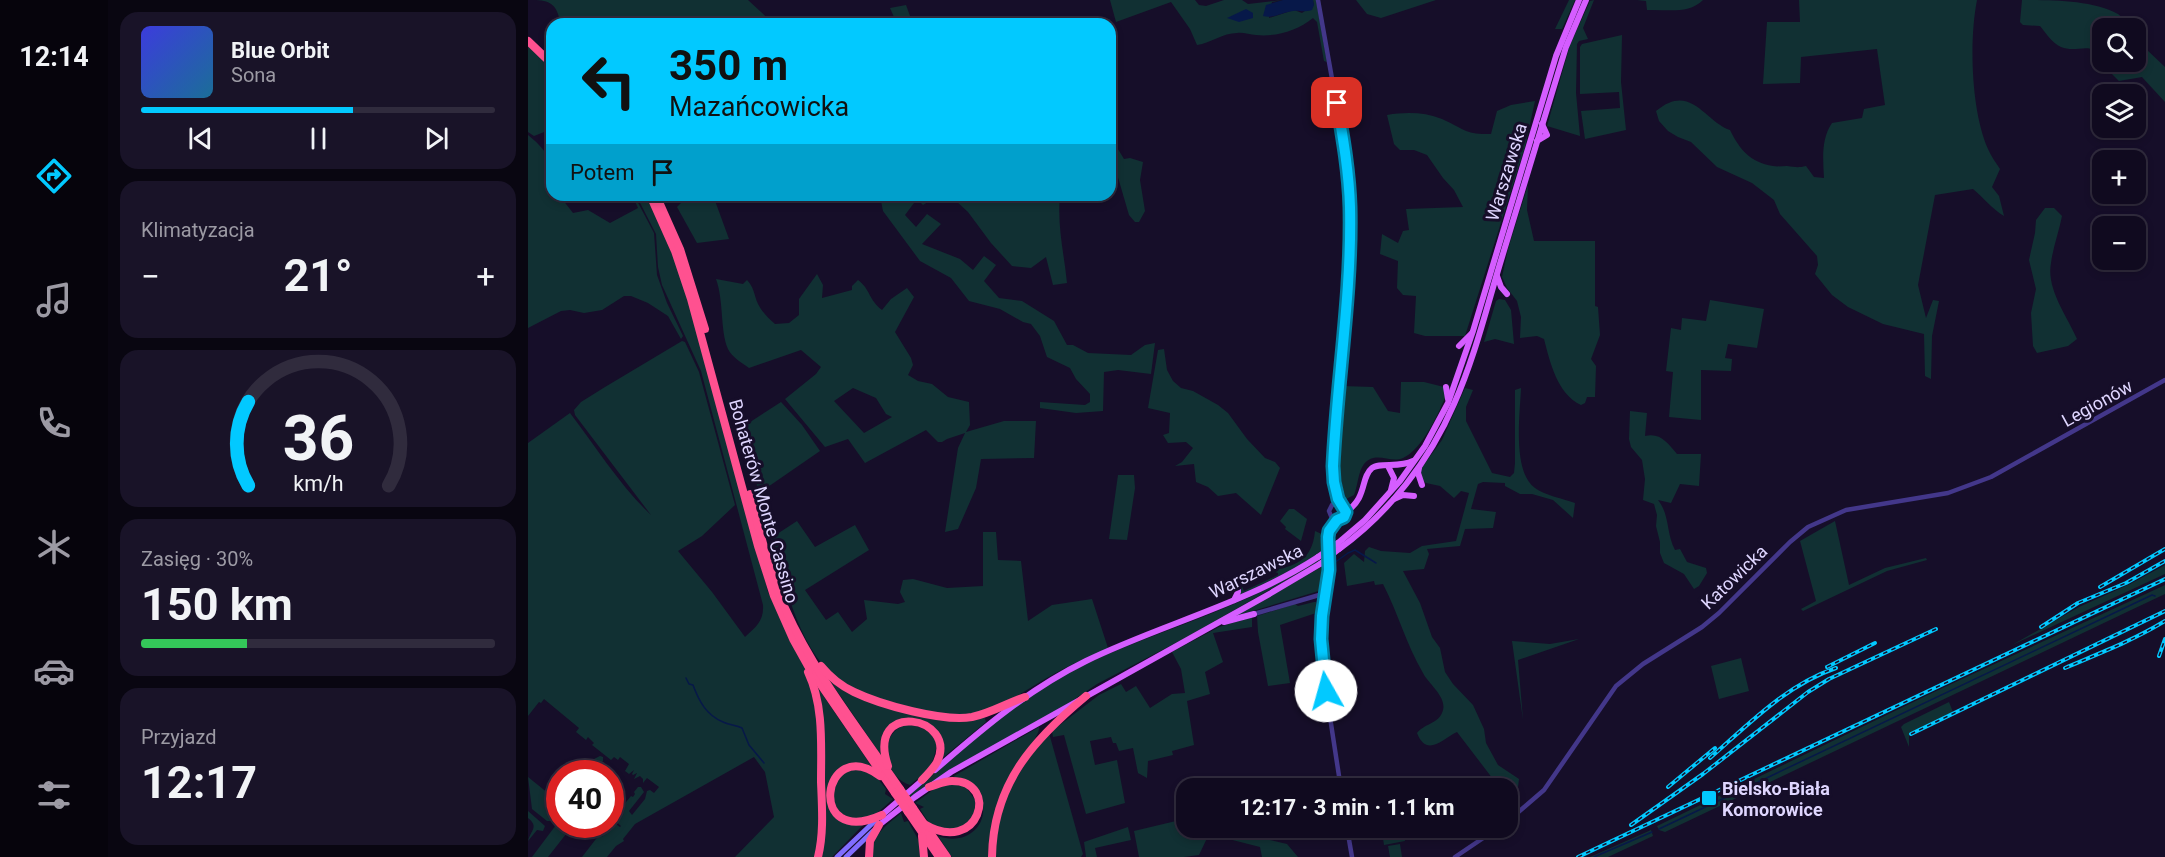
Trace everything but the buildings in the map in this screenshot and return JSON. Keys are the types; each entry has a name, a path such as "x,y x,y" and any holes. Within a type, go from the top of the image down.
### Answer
{"highway":[{"path":"528,35 546,51"},
{"path":"528,41 546,58"},
{"name":"Bohaterów Monte Cassino","path":"653,201 675,251 688,290 764,570 779,610 800,646 923,828"},
{"name":"Bohaterów Monte Cassino","path":"659,201 680,249 697,297 770,568 800,646"},
{"path":"800,646 831,677 847,688 866,697 926,714 949,718 971,717 1024,697"},
{"path":"800,646 818,704 822,831 818,857"},
{"path":"992,857 1000,803 1016,769 1037,741 1057,720 1086,696"},
{"path":"888,778 884,754 885,738 892,727 904,721 914,721 930,727 939,745 937,762 922,780"},
{"path":"882,815 863,822 848,821 835,812 831,805 829,791 839,773 852,766 866,768 888,778"},
{"path":"923,828 942,835 958,836 974,827 980,812 976,795 966,784 953,781 929,787"},
{"path":"869,857 870,841 879,825"},
{"path":"923,828 924,857"},
{"path":"923,828 939,857"},
{"path":"923,828 947,857"}],"main road":[{"name":"Warszawska","path":"1418,461 1448,403 1473,332 1556,56 1579,0"},
{"name":"Warszawska","path":"846,857 879,825 929,787 979,756 1212,626 1319,560 1339,546 1392,496 1436,439 1458,395 1537,142 1547,135 1542,124 1566,47 1586,0"},
{"path":"1488,302 1496,293 1508,294 1499,284 1497,273"},
{"path":"1459,346 1473,332"},
{"path":"1446,387 1448,403"},
{"path":"1343,507 1358,500 1371,468 1377,465 1401,466 1418,461 1418,473 1422,485"},
{"path":"1388,466 1394,478 1392,496 1414,496"},
{"name":"Warszawska","path":"837,857 922,780 1024,697 1085,662 1234,601 1319,560"},
{"path":"1234,601 1238,585"},
{"path":"1212,626 1254,614"}],"street":[{"path":"1318,0 1345,152 1350,207 1346,316 1333,460 1334,504 1329,511 1334,518"},
{"name":"Legionów","path":"2041,449 2165,380"},
{"name":"Katowicka","path":"1518,812 1544,790 1616,686 1643,664 1719,613 1808,527 1846,510 1948,493 1970,486 2041,449"},
{"path":"1334,485 1343,507 1344,517 1334,518"},
{"path":"1334,504 1343,507"},
{"path":"1334,518 1329,531 1329,570 1321,627 1322,662 1339,778"},
{"path":"1254,614 1326,593"},
{"path":"1349,838 1352,857"},
{"path":"1455,857 1483,838"}],"green space":[{"path":"536,0 748,0 768,18 559,18 553,5"},
{"path":"1110,0 1195,0 1199,5 1206,6 1224,0 1242,0 1248,4 1283,0 1272,2 1269,18 1294,10 1302,13 1314,5 1313,0 1316,0 1327,62 1324,61 1317,22 1313,18 1293,30 1279,34 1232,33 1197,45 1190,29 1171,2 1116,22"},
{"path":"1356,0 1436,0 1381,18 1367,14"},
{"path":"1569,0 1575,0 1562,29 1555,29"},
{"path":"1594,0 1583,28 1588,39 1579,41 1577,44 1576,93 1580,136 1547,126 1570,45 1590,1"},
{"path":"1637,0 1703,0 1691,8 1647,10 1646,1"},
{"path":"1799,0 1977,0 1972,55 1975,96 1982,133 1989,152 2000,169 1992,187 1999,196 2004,216 1973,189 1935,195 1918,285 1926,318 1933,300 1939,301 1932,336 1931,379 1925,376 1924,334 1883,324 1848,307 1832,295 1815,274 1818,265 1817,256 1780,214 1774,200 1752,183 1717,167 1691,142 1668,131 1659,121 1656,111 1668,103 1679,100 1688,102 1730,130 1742,149 1758,162 1775,166 1806,166 1814,177 1824,178 1824,142 1832,123 1862,118 1864,109 1885,105 1877,49 1801,57 1800,83 1763,84 1767,22 1800,22"},
{"path":"2022,0 2072,2 2096,6 2108,9 2122,18 2092,18 2092,50 2061,47 2040,26 2023,25 2020,22"},
{"path":"906,5 911,18 894,18 890,8"},
{"path":"1622,35 1621,82 1626,130 1585,139 1581,111 1620,108 1619,92 1580,94 1580,47 1582,44"},
{"path":"528,46 546,63 546,131 534,136 528,132"},
{"path":"2146,49 2165,67 2165,102 2142,77 2119,81 2110,72 2146,72"},
{"path":"1535,101 1525,147 1465,336 1425,336 1414,333 1416,296 1403,295 1397,288 1398,261 1380,254 1382,234 1398,243 1403,231 1409,230 1406,209 1463,207 1454,190 1427,155 1414,150 1400,150 1394,144 1387,115 1408,113 1428,115 1470,132 1491,134 1497,111 1511,105"},
{"path":"528,135 546,154 546,201 564,201 573,213 588,210 610,223 638,208 635,201 637,201 654,233 657,275 683,336 681,339 668,316 648,303 631,296 624,296 602,310 584,313 561,311 528,328"},
{"path":"1116,146 1124,159 1130,158 1143,162 1140,180 1145,211 1139,222 1135,222 1129,215 1117,174"},
{"path":"1528,185 1527,210 1534,241 1595,241 1595,306 1598,307 1600,335 1591,359 1596,366 1595,397 1587,397 1585,403 1581,405 1573,400 1560,385 1544,339 1537,336 1520,338 1521,317 1517,301 1502,277 1508,249"},
{"path":"639,201 649,201 671,248 690,304 768,592 808,675 816,699 821,825 817,857 735,857 774,817 765,772 754,757 635,824 624,838 624,805 631,796 633,797 638,787 641,787 644,792 629,811 632,815 645,799 647,791 654,793 659,787 647,778 643,783 640,776 634,779 637,773 632,774 634,770 629,774 625,771 629,764 620,757 618,760 614,757 611,760 592,745 594,743 588,737 586,740 576,732 579,728 544,699 528,716 528,443 570,413 619,479 651,515 575,415 574,410 581,402 682,341 685,342 699,372 735,505 702,536 678,551 745,637 761,620 763,605 701,371 662,285 658,267 656,234"},
{"path":"683,201 715,201 729,239 697,243 677,207"},
{"path":"881,201 911,201 914,203 905,215 916,227 927,214 941,224 922,244 960,259 973,270 984,256 996,265 984,281 999,298 1022,301 1054,321 1067,345 1073,345 1088,353 1131,355 1145,345 1155,343 1151,374 1118,370 1104,372 1103,411 1076,413 1040,408 1040,402 1085,405 1090,402 1090,394 1076,379 1070,368 1047,357 1040,336 1031,324 1000,309 969,301 951,278 920,261 883,211"},
{"path":"956,201 1059,201 1060,229 1067,283 1053,285 1046,257 1031,268 1012,266 968,212"},
{"path":"2045,208 2054,208 2062,216 2050,273 2058,302 2077,339 2068,346 2037,353 2033,346 2031,313 2036,289 2029,260 2036,220"},
{"path":"817,274 823,285 822,298 852,290 852,286 858,280 882,310 891,299 907,288 914,297 895,332 911,358 913,365 908,375 918,381 932,384 948,397 969,402 970,425 966,432 1004,421 1036,421 1034,458 981,459 976,488 958,529 945,532 958,448 965,433 938,442 926,430 865,463 848,439 825,447 785,399 816,374 821,367 801,350 749,368 737,360 728,349 716,279 743,284 747,280 765,315 775,324 789,323 799,315 799,299","holes":["853,388 876,398 886,414 892,417 864,433 834,401"]},
{"path":"1505,300 1511,310 1514,344 1495,339 1484,342 1496,301"},
{"path":"1710,300 1764,309 1757,348 1728,344 1725,358 1732,359 1731,371 1701,370 1701,420 1669,417 1673,372 1666,371 1671,328 1681,330 1682,318 1706,321"},
{"path":"1164,349 1167,370 1173,381 1181,388 1193,391 1228,413 1247,439 1265,458 1275,462 1280,468 1261,515 1236,493 1218,496 1208,487 1196,482 1194,464 1175,466 1182,462 1193,448 1186,442 1168,443 1163,435 1169,433 1170,413 1148,408 1158,350"},
{"path":"1401,382 1424,382 1444,387 1447,393 1440,410 1417,447 1403,458 1369,460 1360,471 1354,495 1346,499 1338,470 1342,386 1373,387 1388,411 1400,413"},
{"path":"1465,388 1473,390 1466,407 1466,421 1492,473 1510,477 1514,473 1515,463 1515,390 1521,388 1520,456 1528,480 1535,488 1549,495 1575,503 1573,518 1553,500 1532,494 1520,494 1505,486 1505,483 1483,482 1478,484 1471,509 1496,512 1493,528 1465,529 1460,546 1427,549 1429,554 1424,569 1403,571 1420,603 1432,637 1440,648 1445,672 1473,705 1484,729 1486,743 1498,765 1518,778 1492,778 1457,732 1430,746 1421,740 1417,733 1437,720 1442,713 1441,697 1417,662 1383,584 1375,585 1374,581 1347,586 1344,563 1354,554 1364,562 1365,551 1369,547 1381,551 1410,553 1422,546 1456,541 1469,493 1461,491 1454,498 1440,486 1422,480 1420,470 1442,440"},
{"path":"781,402 802,425 820,451 759,493 741,428"},
{"path":"1630,411 1647,413 1645,436 1659,437 1667,442 1677,454 1701,454 1699,486 1680,484 1671,503 1658,500 1662,506 1675,550 1680,549 1687,562 1706,568 1707,573 1699,586 1694,589 1684,574 1664,563 1660,553 1656,526 1657,515 1654,504 1643,500 1645,479 1642,460 1631,447 1629,439"},
{"path":"1118,475 1134,475 1135,488 1127,540 1109,539"},
{"path":"1289,509 1294,509 1307,519 1301,541 1285,529 1286,527 1280,521"},
{"path":"797,521 815,547 855,525 869,550 805,590 826,620 838,612 852,632 867,619 864,600 898,604 905,602 900,592 903,580 913,579 947,588 983,586 983,532 996,532 998,560 1021,561 1028,621 1052,605 1092,599 1108,648 1060,670 995,707 973,714 955,716 937,714 859,692 830,672 817,657 806,639 789,598 771,538"},
{"path":"1835,521 1849,585 1885,568 1926,558 1927,560 1887,571 1803,611 1801,609 1816,601 1800,541"},
{"path":"1315,531 1324,535 1324,540 1322,536 1320,537 1325,548 1303,564 1239,596 1239,579 1244,575 1254,573 1256,575 1241,578 1240,582 1244,591 1278,575 1275,572 1259,575 1260,572 1280,569 1304,558 1313,542"},
{"path":"1320,559 1187,637 1097,684 1069,703 956,766 911,797 909,795 997,720 1044,687 1094,660 1266,590"},
{"path":"1325,565 1322,590 1233,617"},
{"path":"2165,565 2165,574 2012,645 2079,607"},
{"path":"2165,585 2165,594 1665,832 1659,830 1657,826 1934,692"},
{"path":"1316,602 1316,613 1280,625 1290,683 1268,686 1257,616 1295,604 1298,606"},
{"path":"1252,617 1252,627 1213,633 1223,662 1205,672 1210,694 1187,701 1194,745 1172,751 1173,755 1148,761 1147,778 1138,773 1133,748 1119,751 1111,737 1090,741 1095,765 1117,760 1125,803 1086,814 1064,735 1053,737 1052,731 1099,695 1121,684 1126,692 1136,686 1150,708 1172,694 1185,693 1181,669 1172,652 1219,627"},
{"path":"1579,639 1518,660 1523,720 1512,641 1550,644"},
{"path":"1741,658 1749,691 1719,699 1711,666"},
{"path":"828,678 843,688 928,716 984,716 986,722 940,760 942,753 926,722 911,718 887,729 882,737 881,755"},
{"path":"816,685 872,767 860,764 838,775 830,784 828,797 830,807 858,825 864,824 832,857 820,857"},
{"path":"1949,702 1953,712 1909,733 1909,747 1901,727"},
{"path":"909,724 928,730 937,743 934,758 929,767 910,785 894,773 887,754 891,735 898,728"},
{"path":"1039,727 1037,736 1015,766 1005,787 989,857 952,857 938,836 951,839 971,833 978,826 983,807 980,796 972,786 954,776"},
{"path":"1049,733 1083,854 1081,857 996,857 995,840 1003,806 1018,775"},
{"path":"600,756 603,757 603,760 594,759"},
{"path":"858,769 875,775 886,789 885,794 893,799 874,815 855,819 839,811 832,795 837,778 846,771"},
{"path":"528,777 546,792 546,820 532,809"},
{"path":"951,784 966,787 975,800 976,813 958,833 929,823 920,809 924,807 915,803 934,789"},
{"path":"528,811 545,826 543,831 537,830 528,841 534,826 528,818"},
{"path":"901,813 904,822 908,821 919,841 920,857 872,857 872,849 877,837"},
{"path":"1176,821 1176,838 1207,838 1199,855 1139,857 1134,831"},
{"path":"1128,827 1131,840 1095,848 1097,857 1086,857 1084,842"},
{"path":"1651,830 1653,836 1608,857 1590,857"},
{"path":"546,838 563,838 548,857 532,857"},
{"path":"597,838 624,838 624,841 616,846 607,857 582,857"},
{"path":"1225,838 1261,838 1287,844 1298,857 1262,857 1260,847"},
{"path":"1383,838 1404,838 1405,841 1384,845"},
{"path":"1400,844 1402,857 1390,857 1388,846"}],"water":[{"path":"1283,0 1313,0 1314,5 1312,10 1308,11 1293,11 1271,17 1263,16 1266,5"},
{"path":"1246,9 1253,13 1253,18 1239,22 1227,18"}],"waterway":[{"path":"1334,563 1355,550 1376,563"},
{"path":"1659,829 2152,595 2155,596"},
{"path":"686,678 689,684 693,685 701,702 712,716 742,728 749,745 764,763"},
{"path":"1594,857 1652,832"}],"railway":[{"path":"2100,587 2165,549"},
{"path":"2041,627 2078,603 2126,583 2165,561"},
{"path":"1578,857 2165,579"},
{"path":"1911,734 2165,611"},
{"path":"2065,668 2128,641 2165,621"},
{"path":"1631,825 1703,774 1808,692 1829,679 1936,629"},
{"path":"2159,656 2165,639"},
{"path":"1827,667 1875,643"},
{"path":"1710,758 1784,695 1818,675 1836,668"},
{"path":"1668,787 1715,748"}],"place":[{"name":"Bielsko-Biała Komorowice","path":"1709,798"}],"route":[{"path":"1326,691 1321,639 1330,557 1328,537 1329,531 1337,520 1344,517 1346,512 1338,499 1333,466 1346,316 1350,231 1348,175 1337,103"}]}
